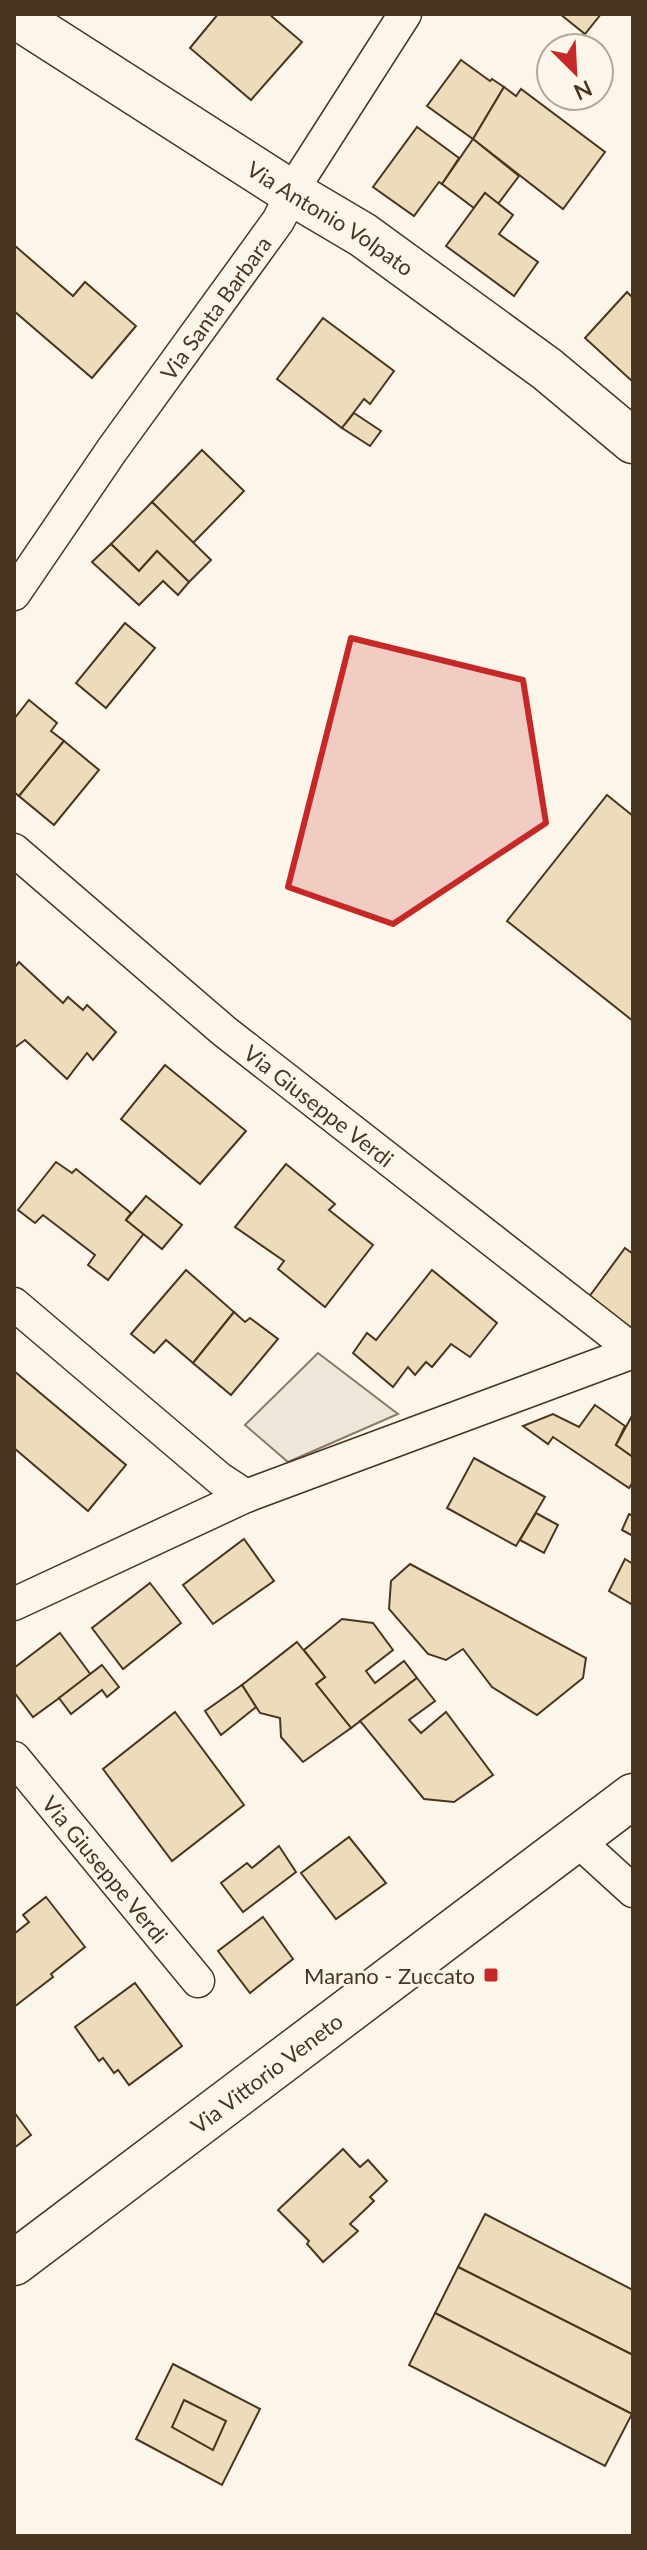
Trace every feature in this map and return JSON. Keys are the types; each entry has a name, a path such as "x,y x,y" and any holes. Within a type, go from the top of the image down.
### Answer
{"street":[{"name":"Via Santa Barbara","path":"14,594 112,450 278,221 292,193 405,14"},
{"name":"Via Antonio Volpato","path":"14,15 363,235 547,369 633,441"},
{"name":"Via Giuseppe Verdi","path":"14,850 224,1031 633,1351"},
{"path":"14,1304 220,1479 246,1496"},
{"name":"Via Giuseppe Verdi","path":"14,1604 358,1444 633,1351"},
{"name":"Via Giuseppe Verdi","path":"14,1758 198,1981"},
{"name":"Via Vittorio Veneto","path":"14,2263 633,1796"},
{"path":"576,1839 633,1891"}],"highlighted area":[{"path":"351,638 523,680 546,823 393,924 288,887"}],"shaded area":[{"path":"318,1353 398,1414 288,1462 245,1425"}],"building":[{"path":"218,14 269,14 302,42 251,100 190,48"},
{"path":"560,14 601,14 587,32"},
{"path":"461,60 504,87 473,139 427,106"},
{"path":"504,87 516,96 521,89 535,100 535,112 552,112 605,152 563,209 473,139"},
{"path":"417,127 459,158 442,184 439,182 414,216 373,187"},
{"path":"473,139 519,176 498,204 485,193 474,208 442,184"},
{"path":"485,193 513,215 499,234 538,262 514,296 446,246"},
{"path":"14,245 73,296 85,282 136,326 92,378 14,311"},
{"path":"627,292 633,298 633,382 585,338"},
{"path":"323,318 394,371 370,404 364,399 342,428 277,379"},
{"path":"354,413 381,431 370,446 342,428"},
{"path":"202,450 244,491 193,543 152,502"},
{"path":"152,502 211,560 189,582 157,551 139,571 111,544"},
{"path":"111,544 139,571 157,551 189,582 178,595 163,581 139,605 92,562"},
{"path":"125,623 155,648 106,708 76,683"},
{"path":"29,700 57,723 51,731 64,741 19,796 14,792 14,719"},
{"path":"64,741 99,770 54,825 19,796"},
{"path":"607,795 633,816 633,1021 507,921"},
{"path":"19,962 63,1003 68,997 83,1010 87,1005 116,1032 93,1060 87,1053 67,1079 25,1040 14,1048 14,968"},
{"path":"165,1065 246,1131 200,1184 121,1119"},
{"path":"56,1162 72,1173 76,1169 131,1213 126,1220 145,1232 108,1280 88,1265 95,1255 43,1215 35,1223 18,1210"},
{"path":"286,1164 335,1204 329,1210 373,1245 325,1307 278,1269 284,1261 235,1227"},
{"path":"146,1196 182,1225 162,1249 126,1220"},
{"path":"625,1248 633,1254 633,1335 586,1301"},
{"path":"186,1270 234,1312 193,1363 166,1340 154,1353 131,1334"},
{"path":"432,1270 497,1323 470,1357 451,1344 432,1367 426,1362 415,1375 408,1367 393,1387 353,1353 367,1333 376,1340"},
{"path":"234,1312 245,1322 250,1318 278,1339 231,1395 193,1363"},
{"path":"14,1371 126,1465 88,1511 14,1448"},
{"path":"595,1405 625,1426 616,1445 633,1457 633,1482 629,1488 553,1437 548,1444 523,1426 553,1414 579,1427"},
{"path":"633,1414 633,1457 616,1445"},
{"path":"474,1458 545,1497 516,1546 447,1508"},
{"path":"536,1513 558,1525 544,1553 520,1540"},
{"path":"629,1514 633,1516 633,1536 622,1530"},
{"path":"244,1539 274,1581 213,1624 183,1585"},
{"path":"625,1559 633,1564 633,1605 609,1591"},
{"path":"410,1564 586,1658 583,1678 537,1715 492,1687 463,1649 446,1660 428,1654 389,1609 391,1581"},
{"path":"150,1583 181,1623 123,1669 92,1628"},
{"path":"342,1619 373,1623 393,1650 366,1671 375,1683 404,1661 417,1678 351,1728 316,1684 325,1677 304,1650"},
{"path":"60,1633 91,1675 33,1717 14,1692 14,1668"},
{"path":"297,1642 325,1677 316,1684 351,1728 303,1762 281,1737 280,1718 260,1713 242,1685"},
{"path":"102,1665 119,1687 107,1697 102,1690 71,1714 59,1698"},
{"path":"417,1678 435,1701 409,1720 421,1733 446,1712 493,1775 454,1802 424,1799 360,1721"},
{"path":"242,1685 256,1707 221,1735 205,1711"},
{"path":"175,1712 244,1805 172,1861 103,1769"},
{"path":"349,1837 386,1883 336,1919 301,1873"},
{"path":"279,1846 296,1872 243,1912 221,1883 247,1863 252,1868"},
{"path":"46,1897 85,1947 14,2007 14,1934 29,1922 23,1915"},
{"path":"263,1917 293,1959 250,1993 218,1951"},
{"path":"135,1983 182,2046 129,2085 118,2070 114,2073 103,2058 99,2061 75,2027"},
{"path":"14,2112 31,2135 14,2148"},
{"path":"343,2149 360,2167 368,2160 387,2181 370,2197 374,2201 350,2224 358,2231 323,2262 307,2244 309,2241 278,2210"},
{"path":"485,2214 633,2290 633,2355 458,2267"},
{"path":"458,2267 633,2355 632,2414 435,2313"},
{"path":"435,2313 632,2414 605,2466 409,2365"},
{"path":"173,2364 260,2409 222,2485 136,2439"},
{"path":"184,2400 226,2421 213,2450 172,2427"}],"place":[{"name":"Marano - Zuccato","path":"491,1975"}]}
